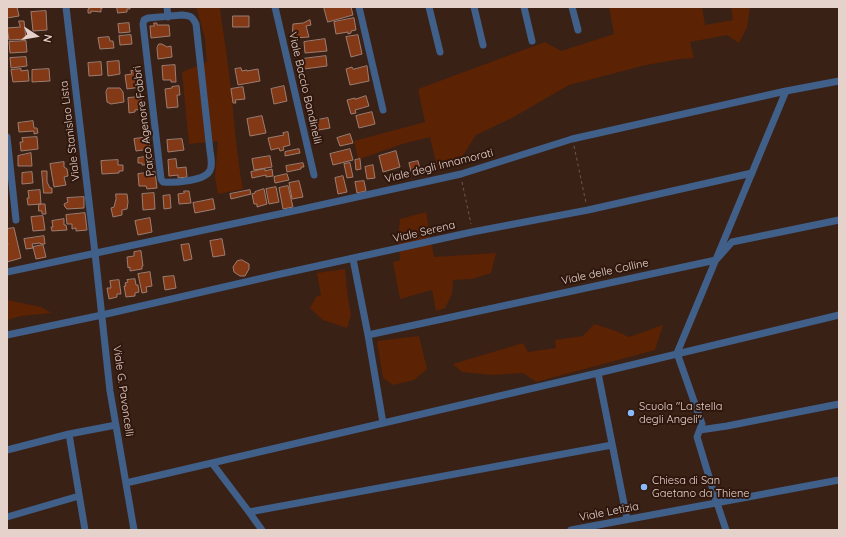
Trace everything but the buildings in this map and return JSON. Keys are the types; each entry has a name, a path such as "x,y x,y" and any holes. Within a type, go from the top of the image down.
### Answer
{"street":[{"name":"Viale Stanislao Lista","path":"66,7 95,253"},
{"path":"167,7 168,16"},
{"name":"Viale Baccio Bandinelli","path":"275,7 314,175"},
{"path":"359,7 383,110"},
{"path":"429,7 440,52"},
{"path":"474,7 483,45"},
{"path":"524,7 532,41"},
{"path":"572,7 578,30"},
{"name":"Parco Agenore Fabbri","path":"168,16 190,16 196,24 211,165 210,171 203,177 171,183 163,182 161,179 143,24 144,20 148,18 168,16"},
{"name":"Viale degli Innamorati","path":"7,272 461,174 572,139 786,91 839,81"},
{"path":"726,530 697,437 702,424 677,353 786,91"},
{"path":"7,137 16,220"},
{"name":"Viale Serena","path":"7,335 472,232 588,210 752,173"},
{"path":"716,260 732,242 839,220"},
{"name":"Viale G. Pavoncelli","path":"95,253 110,391 134,530"},
{"path":"353,259 383,423"},
{"name":"Viale delle Colline","path":"368,335 716,260"},
{"path":"126,483 839,315"},
{"path":"598,373 627,519"},
{"path":"700,430 839,404"},
{"path":"7,450 69,434 116,425"},
{"path":"69,434 85,530"},
{"path":"249,512 612,445"},
{"path":"212,463 262,530"},
{"name":"Viale Letizia","path":"571,530 839,480"},
{"path":"7,517 80,496"}],"path":[{"path":"572,139 588,210"},
{"path":"461,174 472,232"}],"shaded area":[{"path":"196,7 221,7 238,158 243,189 218,194 215,177 218,141 189,144 182,72 207,62 205,38"},
{"path":"609,7 702,7 705,25 733,20 731,7 750,7 747,27 739,43 727,35 690,42 694,58 646,65 569,85 512,118 476,135 460,160 438,170 430,137 402,144 360,159 358,158 354,141 425,122 418,89 545,42 561,51 614,34"},
{"path":"426,212 434,257 496,253 491,273 472,279 453,280 452,294 445,308 436,311 432,290 400,299 393,262 400,260 398,237 400,219"},
{"path":"345,269 351,315 347,328 323,320 310,308 316,297 321,295 317,273"},
{"path":"7,300 41,307 52,313 21,316 7,320"},
{"path":"594,324 629,337 663,325 655,350 536,382 523,373 492,375 462,372 453,364 523,343 528,352 556,348 555,340 583,336"},
{"path":"419,336 427,369 414,380 393,385 383,378 377,341"}],"place":[{"name":"Scuola \"La stella degli Angeli\"","path":"631,413"},
{"name":"Chiesa di San Gaetano da Thiene","path":"644,487"}]}
